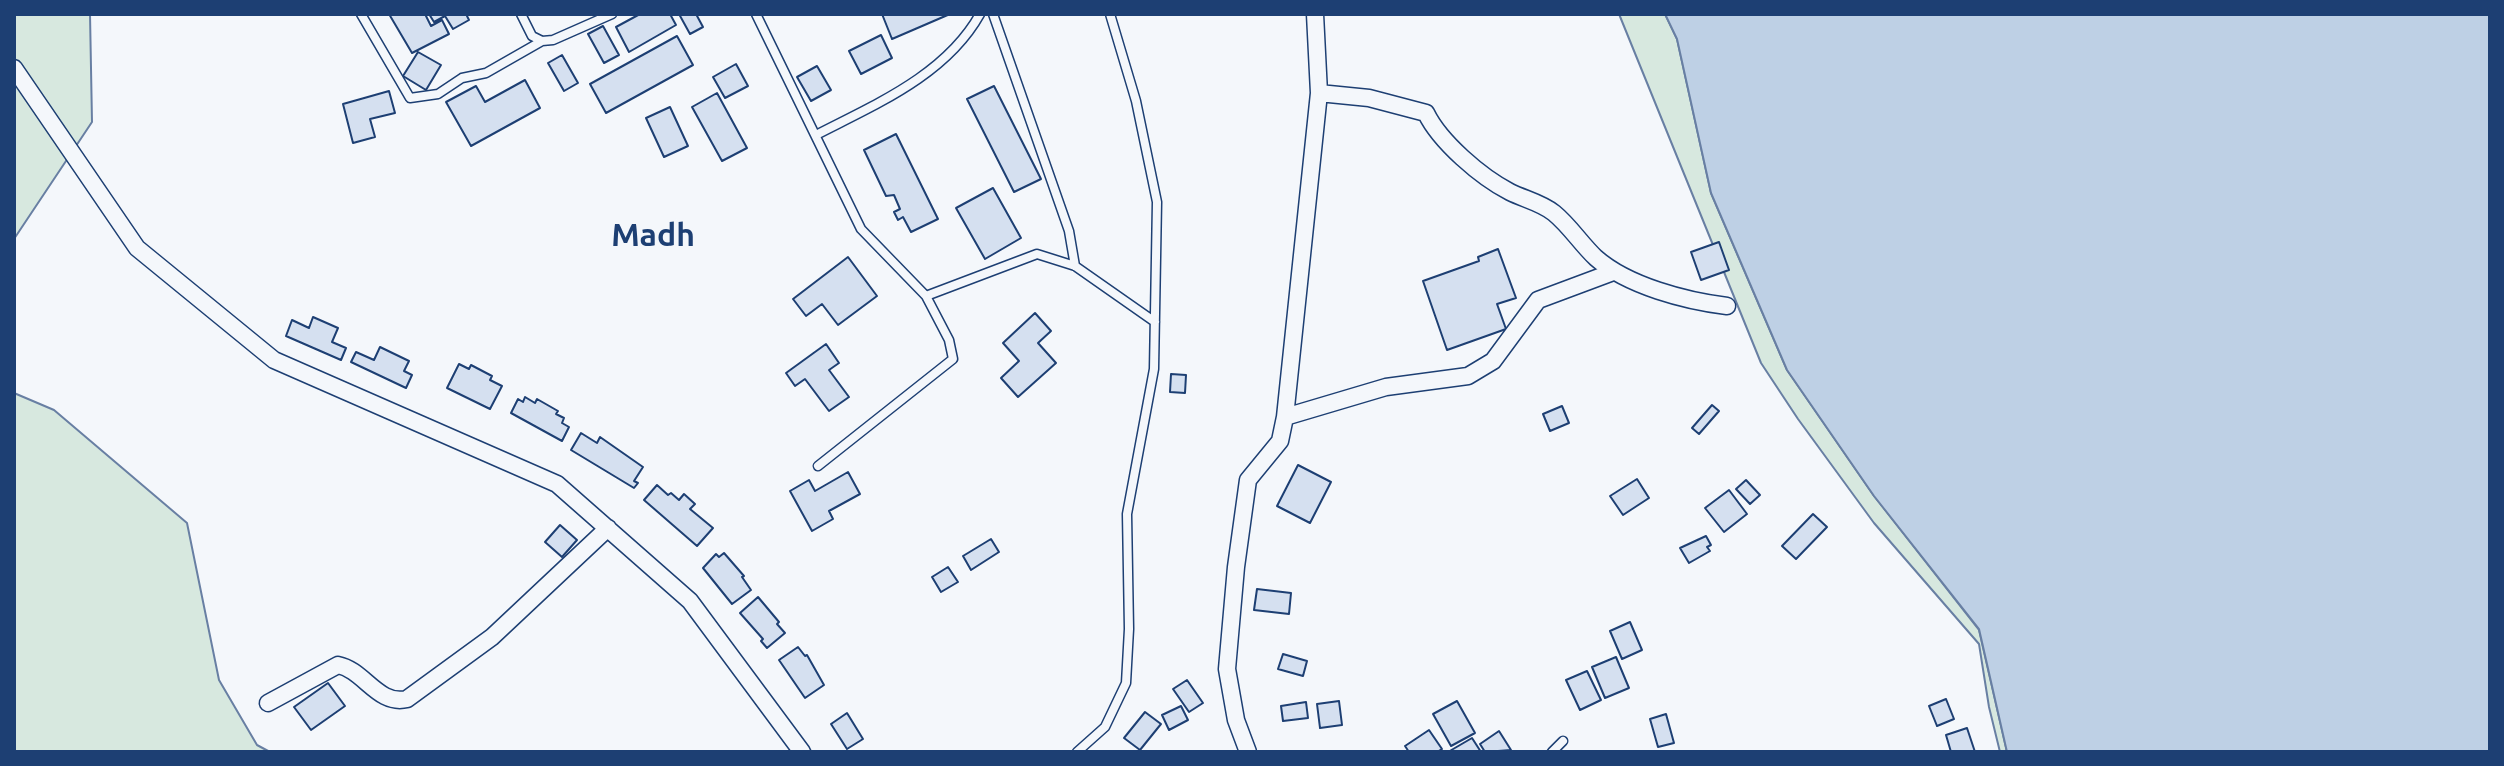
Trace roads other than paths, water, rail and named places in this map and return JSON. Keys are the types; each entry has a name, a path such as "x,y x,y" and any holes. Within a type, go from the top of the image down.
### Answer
{"street":[{"path":"1248,752 1236,720 1227,669 1236,567 1248,480 1280,441 1285,417 1319,93 1315,14"},
{"path":"14,68 137,248 274,360 557,484 690,601 802,752"},
{"path":"1319,93 1369,98 1426,113 1440,137 1477,169 1501,187 1553,212 1613,272 1697,303 1727,306"},
{"path":"1285,417 1386,387 1468,376 1493,361 1538,300 1613,272"},
{"path":"268,703 338,665 347,667 385,697 397,701 407,699 492,637 608,528"}],"lane":[{"path":"361,14 410,98 438,94 462,78 486,73 542,41 553,40 612,14"},
{"path":"521,14 532,36 542,41"},
{"path":"756,14 861,229 926,296 949,340 953,359 818,466"},
{"path":"816,135 895,94 948,57 967,38 980,14"},
{"path":"993,14 1069,231 1075,266"},
{"path":"1077,752 1105,727 1126,683 1129,629 1127,514 1154,369 1157,202 1136,101 1110,14"},
{"path":"926,296 1037,254 1075,266 1155,322"},
{"path":"1552,752 1563,741"}],"water":[{"path":"1665,14 2490,14 2490,752 2007,752 1979,629 1874,496 1787,370 1711,193 1677,39"}],"district":[{"name":"Madh","path":"653,235"}]}
